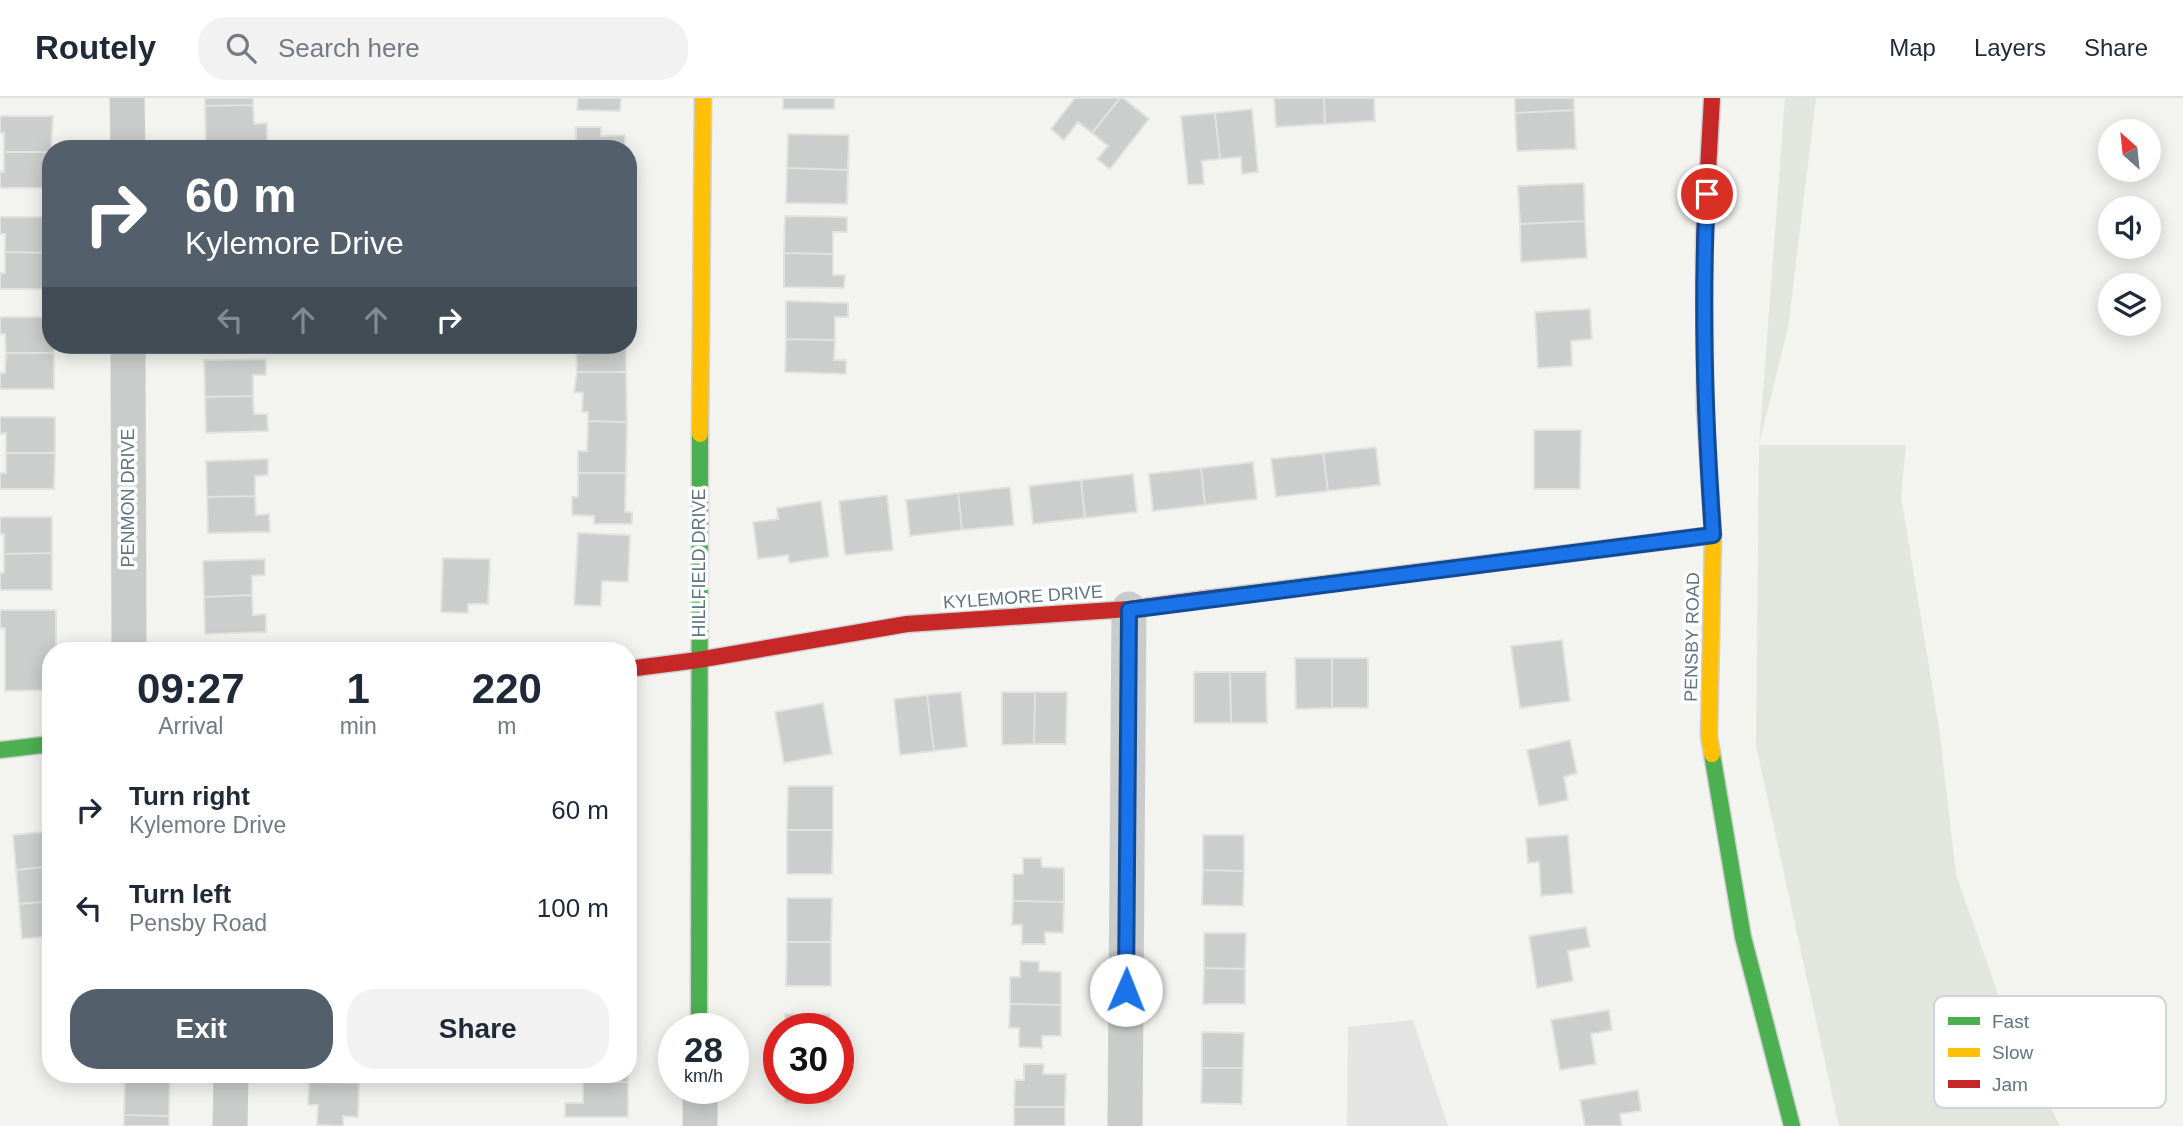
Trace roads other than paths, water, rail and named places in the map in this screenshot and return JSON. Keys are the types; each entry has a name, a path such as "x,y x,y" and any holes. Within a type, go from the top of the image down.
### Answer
{"street":[{"path":"127,98 128,140"},
{"name":"HILLFIELD DRIVE","path":"699,1013 698,660 703,98"},
{"name":"PENSBY ROAD","path":"1712,98 1704,255 1705,416 1713,535 1709,736 1743,937 1792,1126"},
{"name":"PENMON DRIVE","path":"128,354 129,642"},
{"name":"KYLEMORE DRIVE","path":"637,668 907,624 1129,610 1713,535"},
{"path":"1125,1126 1129,610"},
{"path":"0,750 42,745"},
{"path":"230,1126 231,1083"},
{"path":"700,1104 700,1126"}]}
